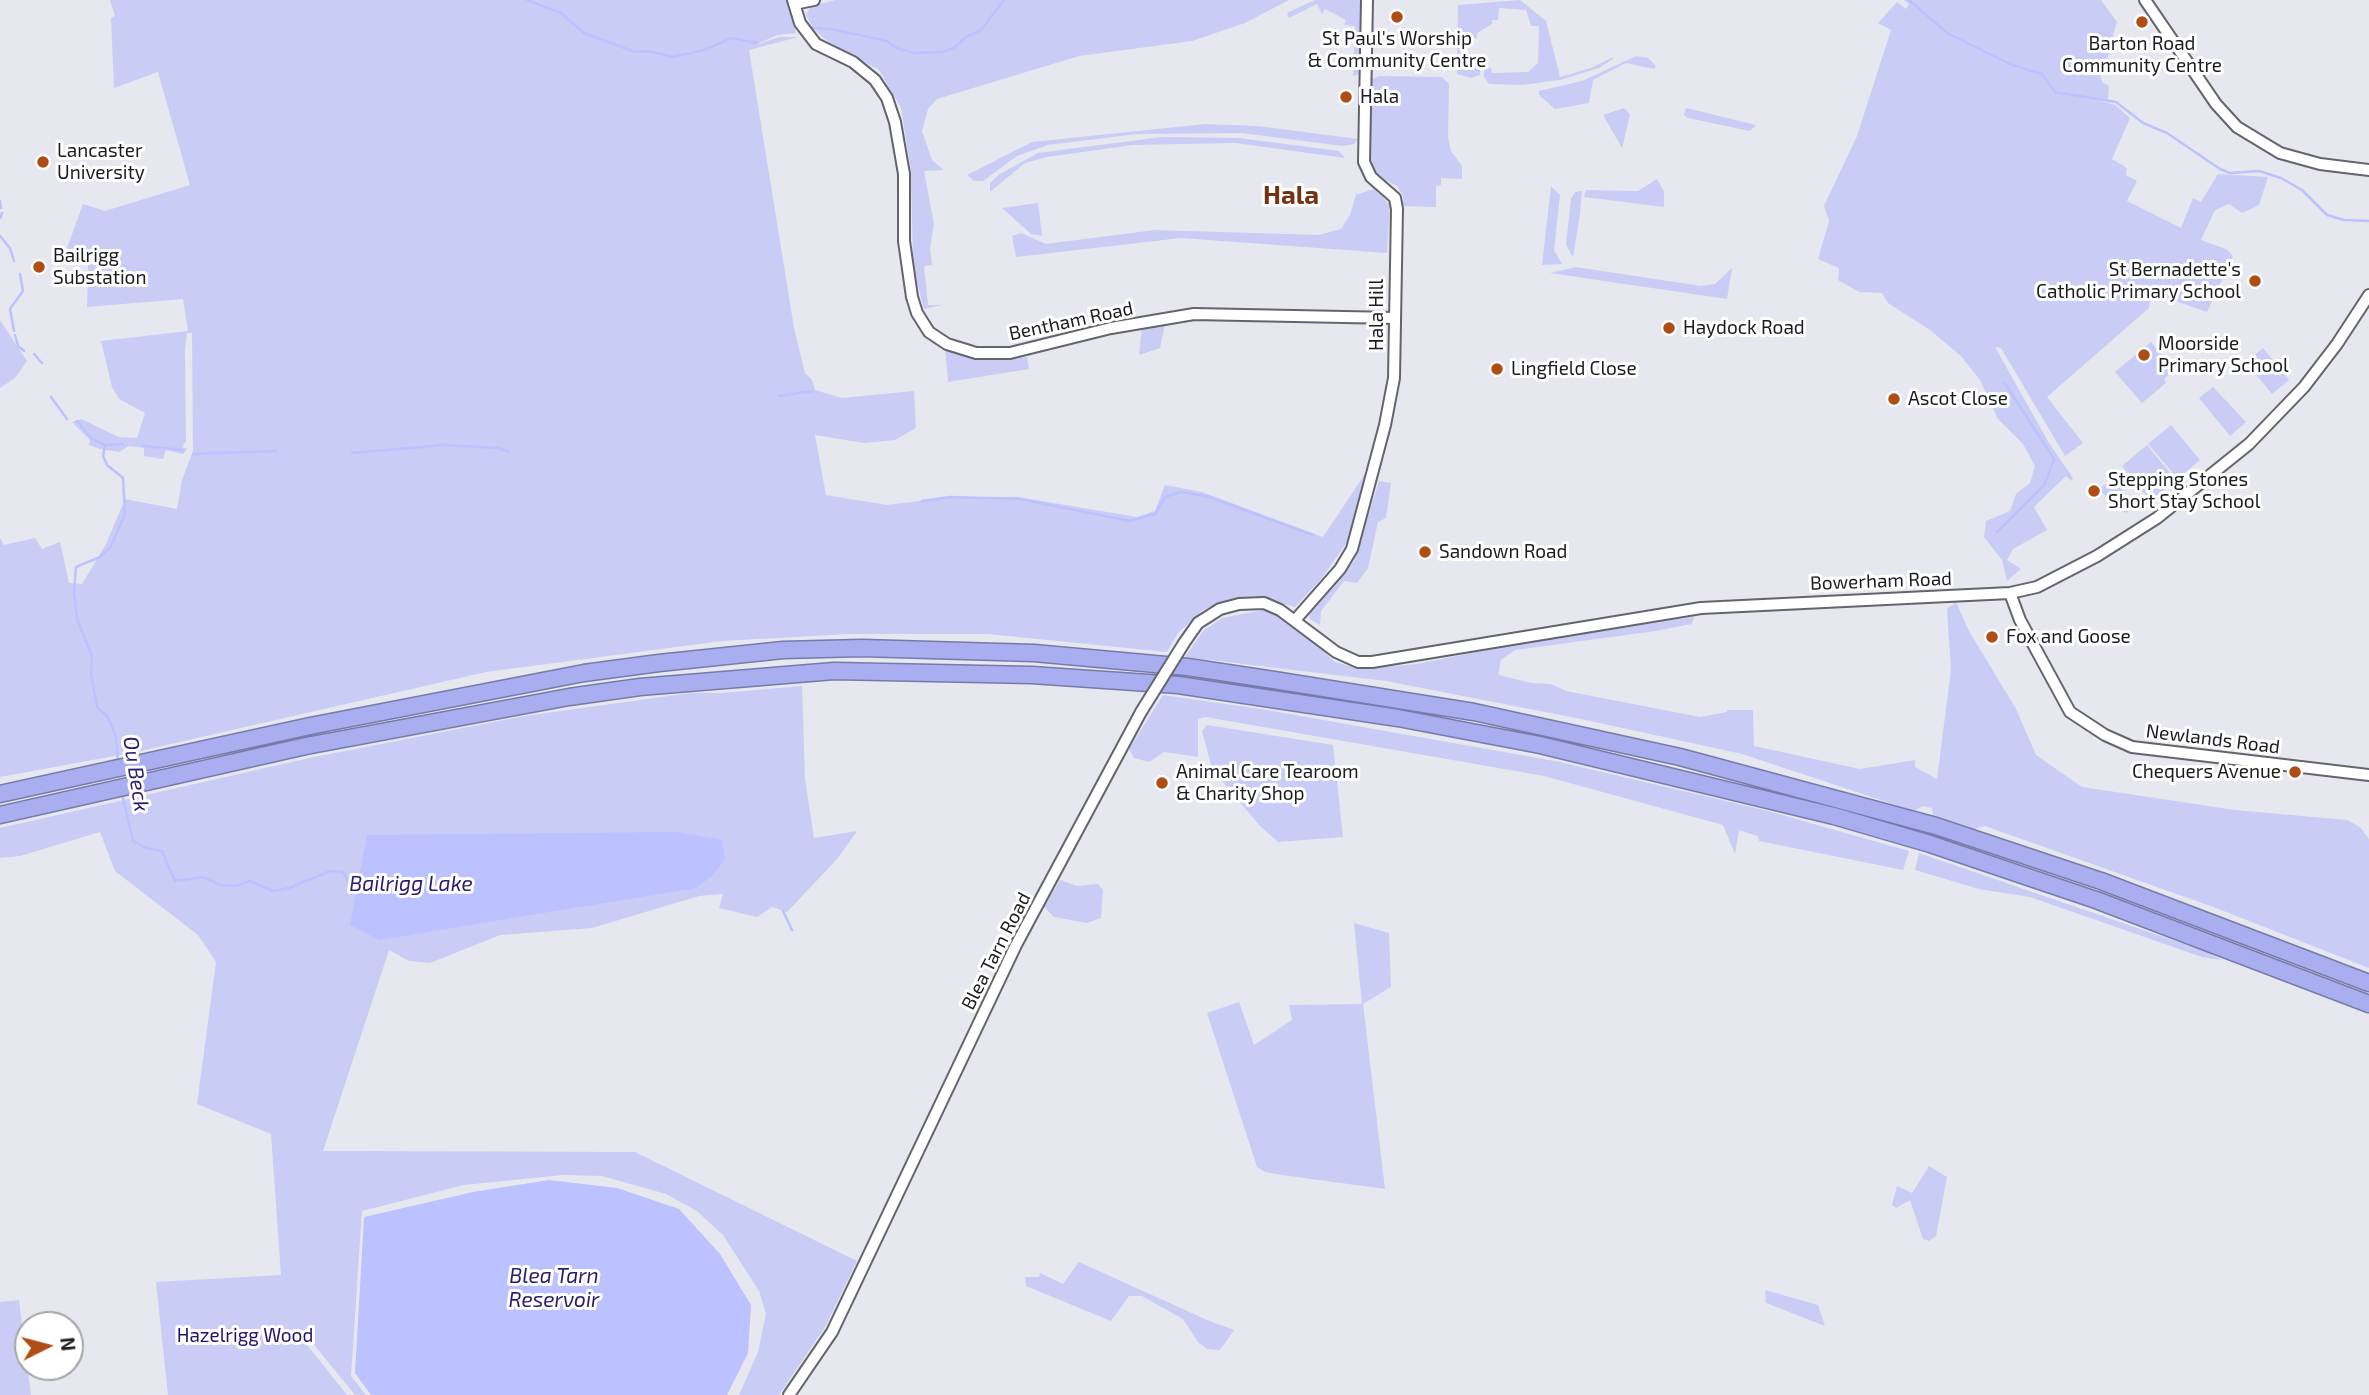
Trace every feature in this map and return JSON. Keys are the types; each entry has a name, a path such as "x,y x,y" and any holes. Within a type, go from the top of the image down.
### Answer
{"highway":[{"path":"0,793 584,673 783,650 862,648 1034,653 1188,667 1474,712 1602,738 1796,786 1936,826 2101,881 2369,983"},
{"path":"0,815 306,746 640,687 834,671 1032,675 1178,685 1398,718 1540,745 1834,816 1930,844 2084,895 2369,1004"}],"street":[{"path":"794,2 814,0"},
{"name":"Hala Hill","path":"1296,619 1340,569 1352,550 1391,400 1395,353 1397,209 1395,198 1371,177 1364,162 1367,0"},
{"path":"2145,0 2216,104 2237,127 2280,153 2320,164 2369,170"},
{"name":"Bentham Road","path":"794,2 800,23 816,44 853,62 875,80 887,98 895,122 904,174 904,241 912,297 929,332 947,344 976,353 1010,353 1111,328 1194,314 1394,318"},
{"name":"Bowerham Road","path":"1296,619 1336,652 1358,662 1372,662 1701,608 2010,593 2037,587 2128,538 2188,496 2249,444 2304,387 2337,344 2369,295"},
{"name":"Newlands Road","path":"2010,593 2020,620 2070,712 2105,736 2132,747 2369,775"},
{"name":"Blea Tarn Road","path":"789,1395 832,1332 1016,945 1141,712 1184,643 1198,623 1220,609 1239,604 1264,603 1296,619"}],"green space":[{"path":"110,0 786,0 796,33 777,35 753,46 779,37 798,37 749,50 794,328 805,373 812,380 815,390 842,398 914,391 916,428 895,440 864,443 815,435 826,495 887,505 951,497 1018,497 1137,517 1155,511 1165,485 1202,492 1323,537 1371,465 1349,539 1322,578 1295,607 1262,598 1228,600 1203,610 1178,633 1167,652 988,634 849,634 722,641 486,672 136,752 0,777 0,538 4,545 35,538 42,549 60,542 69,583 82,584 106,544 125,499 177,509 182,480 193,451 192,333 187,333 185,350 186,441 182,447 187,449 183,454 166,450 163,459 144,456 144,448 129,446 119,452 100,449 89,445 90,440 72,422 81,419 119,437 137,438 145,413 119,399 112,387 101,341 188,331 183,299 87,307 88,266 79,255 67,248 83,204 105,211 190,185 158,72 114,88 111,18 115,16"},
{"path":"836,0 1289,0 1245,23 1192,41 1079,56 937,99 928,109 922,131 932,160 944,170 924,171 934,224 930,248 932,265 924,266 928,305 942,305 924,309 913,267 911,170 901,108 879,70 827,41 813,28 806,15 811,6"},
{"path":"1315,0 1361,0 1359,74 1353,76 1355,26 1344,25 1346,20 1325,9 1322,14 1317,4 1289,18 1287,13"},
{"path":"1520,0 1546,21 1560,77 1613,59 1599,68 1560,80 1521,85 1489,84 1484,77 1484,68 1491,68 1492,73 1528,72 1538,63 1539,26 1531,26 1526,10 1499,8 1498,20 1492,20 1492,24 1477,33 1477,38 1466,38 1465,66 1480,68 1480,75 1471,78 1457,74 1458,5"},
{"path":"1904,0 2101,0 2117,22 2113,35 2117,40 2099,72 2103,83 2109,86 2108,100 2098,100 2115,105 2130,118 2112,159 2127,168 2126,175 2137,181 2127,201 2181,228 2193,198 2201,202 2218,174 2268,177 2259,205 2242,213 2229,204 2215,210 2201,240 2226,249 2233,256 2207,312 2152,293 2149,308 2047,397 2083,443 2065,456 2001,348 1995,347 2049,443 2073,478 2071,481 2066,476 2034,507 2047,530 2013,549 2007,560 2021,569 2007,581 2002,560 1984,537 1986,521 2010,511 2016,494 2030,483 2035,466 2023,444 1998,419 1980,380 1961,356 1930,330 1888,303 1882,293 1859,292 1838,280 1839,268 1818,259 1829,221 1824,206 1857,136 1891,30 1878,23 1897,2 1906,9 1909,4"},
{"path":"1636,56 1648,58 1656,66 1654,69 1626,63 1593,80 1589,103 1555,109 1539,95 1539,91 1582,81"},
{"path":"1380,76 1442,77 1449,84 1448,137 1451,151 1462,166 1462,179 1441,178 1441,185 1436,186 1436,207 1403,206 1403,196 1397,186 1371,173 1368,163 1369,86 1372,79"},
{"path":"1624,108 1630,114 1622,148 1603,115"},
{"path":"1686,108 1756,125 1750,131 1688,118 1684,115"},
{"path":"1205,124 1258,126 1358,139 1354,144 1343,146 1242,133 1137,134 1048,145 1017,156 983,181 974,181 967,175 1032,142"},
{"path":"1162,137 1239,138 1339,151 1345,158 1235,143 1132,145 1047,157 1025,163 990,192 990,183 1000,174 1038,153"},
{"path":"1657,179 1664,192 1664,207 1584,197 1586,190 1638,191"},
{"path":"1551,186 1560,195 1554,250 1562,264 1542,265"},
{"path":"1374,189 1390,205 1387,253 1181,238 1016,257 1012,236 1021,233 1046,244 1155,230 1319,235 1341,229 1350,215 1356,195"},
{"path":"1582,191 1573,257 1566,245 1571,199 1575,192"},
{"path":"1038,203 1042,236 1031,234 1002,208"},
{"path":"1576,267 1701,286 1715,284 1732,268 1727,299 1550,273"},
{"path":"0,320 27,361 15,378 0,388"},
{"path":"1165,324 1160,348 1139,355 1142,328"},
{"path":"2151,342 2174,370 2164,379 2166,383 2142,403 2115,372"},
{"path":"945,347 984,360 1027,357 1029,369 948,382"},
{"path":"2263,348 2289,380 2272,394 2249,366 2250,359"},
{"path":"2213,387 2246,422 2230,436 2199,398"},
{"path":"2171,425 2200,460 2178,479 2148,444"},
{"path":"2147,445 2176,480 2153,499 2150,495 2147,497 2122,466"},
{"path":"2113,478 2132,502 2132,509 2126,513 2113,505 2099,489"},
{"path":"1379,481 1391,483 1386,518 1378,522 1368,568 1357,583 1344,581 1321,611 1320,625 1310,619 1309,613 1354,561"},
{"path":"1956,602 1969,631 2016,709 2036,755 2082,787 2235,810 2347,820 2360,827 2369,839 2369,968 2216,908 1985,826 1974,829 1933,815 1932,808 1923,806 1914,811 1742,754 1386,681 1185,657 1203,631 1222,618 1263,610 1291,621 1335,662 1360,669 1417,664 1515,644 1694,617 1692,624 1656,631 1515,650 1501,660 1498,675 1700,717 1727,710 1753,710 1754,746 1860,769 1915,760 1915,767 1937,779 1951,670 1947,609"},
{"name":"Hazelrigg Wood","path":"802,686 805,779 814,838 857,831 838,858 787,912 772,907 757,917 719,908 723,894 699,896 592,928 500,935 430,963 409,961 389,950 323,1151 635,1152 857,1261 825,1327 779,1395 739,1395 758,1352 766,1314 759,1291 723,1235 697,1211 666,1194 602,1176 563,1175 464,1185 362,1211 351,1376 366,1395 355,1395 306,1335 304,1341 347,1395 168,1395 156,1282 281,1275 271,1134 197,1104 216,962 198,935 115,871 100,832 20,856 0,858 0,828 314,757 525,716 690,693","holes":["367,835 722,840 713,875"]},
{"path":"1163,695 1267,710 1560,762 1768,811 1909,851 1903,870 1759,841 1758,836 1739,830 1735,854 1723,825 1544,776 1206,717 1198,719 1198,757 1164,752 1149,762 1134,758 1129,749"},
{"path":"1207,725 1333,745 1343,837 1278,842 1260,826 1212,769 1202,731"},
{"path":"1919,853 2207,952 2222,960 2202,957 2030,897 1979,889 1915,870"},
{"path":"1060,880 1077,886 1098,884 1103,890 1101,918 1087,923 1054,917 1044,907"},
{"path":"1354,923 1389,933 1391,987 1363,1004 1385,1189 1282,1175 1265,1172 1257,1167 1207,1013 1239,1002 1254,1045 1292,1020 1289,1005 1362,1004"},
{"path":"1929,1166 1947,1177 1936,1236 1929,1241 1923,1239 1910,1200 1896,1208 1892,1205 1897,1186 1912,1193"},
{"path":"1079,1262 1234,1330 1220,1350 1207,1349 1198,1342 1183,1319 1142,1296 1129,1296 1111,1321 1026,1286 1025,1277 1039,1277 1040,1273 1063,1284"},
{"path":"1765,1290 1818,1305 1825,1326 1766,1303"},
{"path":"19,1300 20,1311 14,1311 14,1381 29,1381 31,1395 0,1395 0,1302"}],"water":[{"name":"Bailrigg Lake","path":"676,832 722,840 725,859 713,875 696,888 379,940 350,925 367,835"},
{"name":"Blea Tarn Reservoir","path":"549,1180 617,1188 679,1209 720,1254 751,1305 748,1353 727,1395 371,1395 355,1373 364,1217 473,1192"}],"waterway":[{"path":"527,0 561,13 584,33 635,52 649,51 673,57 704,50 732,38 757,43"},
{"path":"813,28 831,29 887,41 896,48 914,53 942,52 954,48 966,37 981,30 1004,0"},
{"path":"1909,0 1947,33 2012,65 2042,74 2055,92 2116,102 2143,123 2167,133 2220,169 2230,173 2259,171 2281,178 2302,190 2327,215 2344,220 2369,221"},
{"name":"Ou Beck","path":"0,201 1,208"},
{"name":"Ou Beck","path":"0,218 2,213"},
{"name":"Ou Beck","path":"0,236 10,248 14,261"},
{"name":"Ou Beck","path":"14,331 10,309 23,291 20,274"},
{"name":"Ou Beck","path":"15,335 18,346 24,351"},
{"name":"Ou Beck","path":"34,354 42,363"},
{"path":"1997,532 2045,484 2054,459 2004,382"},
{"path":"779,396 813,391"},
{"name":"Ou Beck","path":"51,397 67,419"},
{"name":"Ou Beck","path":"77,421 92,439 105,445 103,456 107,465 123,478 125,514 111,546 100,557 76,567 74,592 77,619 92,656 91,674 97,707 108,717 116,737 118,763"},
{"path":"105,445 123,444"},
{"path":"352,453 445,445 499,448 509,452"},
{"path":"144,446 183,450"},
{"path":"193,454 276,451"},
{"path":"922,501 950,497 1020,499 1130,521 1155,514 1165,497 1180,492 1206,496 1313,535"},
{"name":"Ou Beck","path":"122,794 133,841 146,848 162,851 175,881 203,877 221,885 236,886 250,881 273,891 289,888 330,871 343,872 350,884 358,882"},
{"path":"783,911 792,930"}],"place":[{"name":"St Paul's Worship & Community Centre","path":"1397,17"},
{"name":"Barton Road Community Centre","path":"2142,22"},
{"name":"Hala","path":"1346,97"},
{"name":"Lancaster University","path":"43,162"},
{"name":"Bailrigg Substation","path":"39,267"},
{"name":"St Bernadette's Catholic Primary School","path":"2255,281"},
{"name":"Haydock Road","path":"1669,328"},
{"name":"Moorside Primary School","path":"2144,355"},
{"name":"Lingfield Close","path":"1497,369"},
{"name":"Ascot Close","path":"1894,399"},
{"name":"Stepping Stones Short Stay School","path":"2094,491"},
{"name":"Sandown Road","path":"1425,552"},
{"name":"Fox and Goose","path":"1992,637"},
{"name":"Chequers Avenue","path":"2295,772"},
{"name":"Animal Care Tearoom & Charity Shop","path":"1162,783"}],"district":[{"name":"Hala","path":"1291,195"}]}
